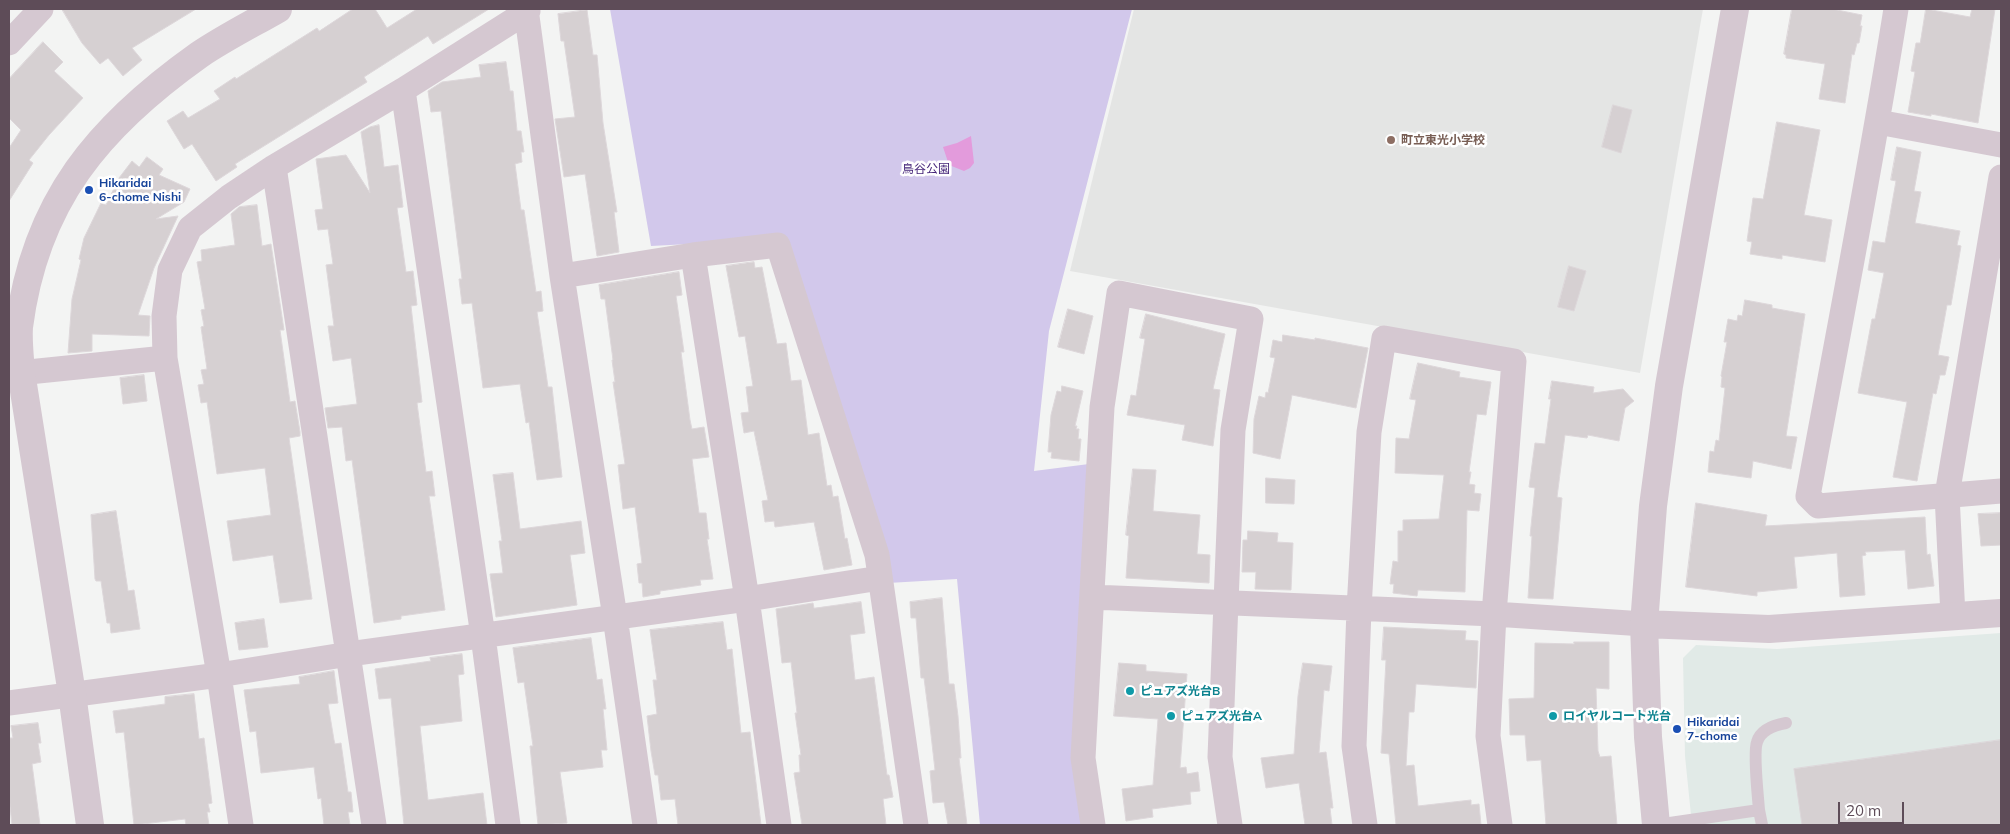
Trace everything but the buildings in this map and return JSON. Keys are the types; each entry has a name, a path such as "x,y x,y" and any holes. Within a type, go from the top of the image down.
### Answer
{"street":[{"path":"90,825 72,694 15,373 19,329 28,278 40,237 66,186 95,146 146,95 201,54 278,9"},
{"path":"1656,825 1648,737 1644,624 1653,506 1669,386 1735,9"},
{"path":"1896,9 1878,122 1859,215 1808,496 1818,506 2001,491"},
{"path":"9,42 37,10"},
{"path":"241,825 220,675 165,358 164,316 170,270 190,228 229,197 274,167 403,90 527,10 562,276 645,825"},
{"path":"403,90 483,636 508,825"},
{"path":"1878,122 2001,145"},
{"path":"274,167 374,825"},
{"path":"1953,616 1947,495 2001,177"},
{"path":"562,276 693,255 778,245 877,555 916,825"},
{"path":"693,255 780,825"},
{"path":"1093,825 1083,758 1102,408 1119,293 1251,319 1233,430 1220,758 1230,825"},
{"path":"1365,825 1354,746 1359,609 1369,432 1384,338 1514,361 1494,614 1488,736 1500,825"},
{"path":"15,373 165,358"},
{"path":"9,703 220,675 349,654 747,600 880,578"},
{"path":"1092,597 1494,614 1644,624 1769,629 2001,612"}],"lane":[{"path":"1762,825 1759,810 1757,742 1765,730 1775,725 1786,723"},
{"path":"1656,825 1759,810"}],"shaded area":[{"name":"町立東光小学校","path":"1134,9 1703,9 1640,373 1070,271"},
{"path":"971,136 974,163 964,171 949,165 943,147"},
{"path":"2001,633 2001,825 1692,825 1685,756 1683,658 1696,645 1777,649"}],"green space":[{"name":"鳥谷公園","path":"610,9 1132,9 1049,331 1034,471 1089,464 1083,825 980,825 957,579 888,583 784,239 651,246"}],"place":[{"name":"町立東光小学校","path":"1391,140"},
{"name":"Hikaridai 6-chome Nishi","path":"89,190"},
{"name":"ピュアズ光台B","path":"1130,691"},
{"name":"ピュアズ光台A","path":"1171,716"},
{"name":"ロイヤルコート光台","path":"1553,716"},
{"name":"Hikaridai 7-chome","path":"1677,729"}]}
